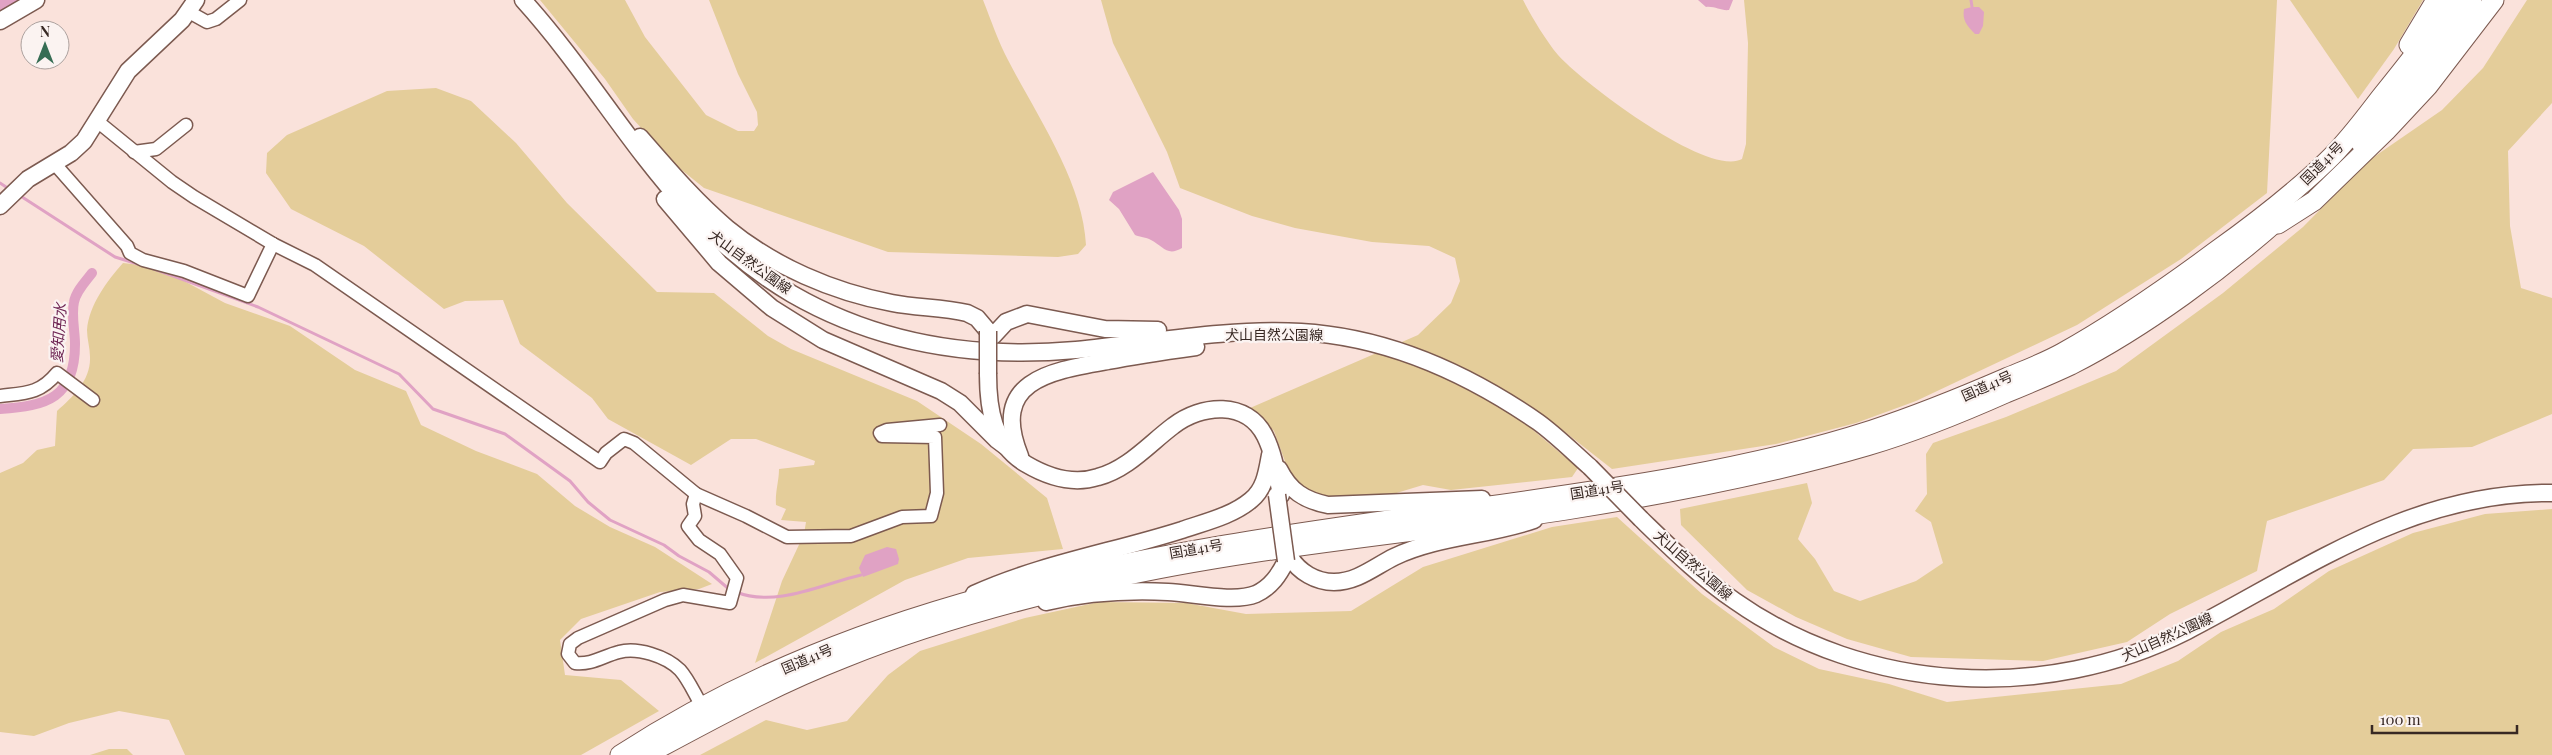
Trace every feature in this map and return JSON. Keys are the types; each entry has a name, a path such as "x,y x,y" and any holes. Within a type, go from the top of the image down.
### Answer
{"highway":[{"path":"2366,116 2382,84 2436,0"},
{"name":"国道41号","path":"646,755 758,696 841,659 946,614 1041,580 1134,560 1294,533 1544,498 1733,465 1869,431 1949,403 2059,355 2147,302 2269,212 2329,159 2366,116 2455,0"},
{"name":"国道41号","path":"620,755 702,706 800,660 904,620 946,614 1107,579 1212,560 1325,542 1562,510 1660,494 1784,469 1871,445 1955,415 2072,365 2157,313 2265,232 2324,179 2377,124 2415,79 2472,0"},
{"path":"2265,232 2314,201 2386,131 2428,86 2494,0"}],"main road":[{"path":"0,21 36,0"},
{"name":"犬山自然公園線","path":"523,0 564,49 653,170 706,230 753,268 791,293 831,314 870,330 936,347 972,352 1074,350 1238,333 1300,332 1364,341 1419,358 1479,385 1540,424 1590,467 1670,548 1722,592 1768,622 1800,638 1838,654 1882,667 1957,679 2037,676 2092,666 2136,653 2185,632 2340,547 2386,527 2426,512 2478,499 2528,492 2552,492"},
{"path":"9,198 28,179 84,141 128,71 152,50 193,6"},
{"path":"585,78 603,117 678,216 720,263 746,288 778,313 823,340 941,391 960,403 997,440 1010,449"},
{"path":"600,100 627,122 691,194 728,228 788,268 858,296 892,304 967,313 977,318 991,334 990,412 994,427 1010,449 1023,462 1053,478 1082,481 1100,477 1126,464 1175,424 1197,413 1214,408 1233,409 1252,419 1265,435 1287,484 1296,493 1312,501 1328,505 1544,498"},
{"path":"991,334 1006,322 1027,314 1125,331 1230,325 1270,327 1300,332"},
{"path":"1023,462 1012,430 1013,409 1027,387 1040,377 1054,371 1140,355 1263,340 1300,332"},
{"path":"946,614 1016,609 1054,600 1107,594 1165,592 1239,598 1255,594 1267,587 1275,579 1288,559 1271,451"},
{"path":"946,614 1001,582 1158,537 1218,518 1240,508 1253,499 1262,486 1271,451"},
{"path":"1288,559 1304,572 1320,580 1348,581 1418,547 1511,528 1562,510"}],"street":[{"path":"193,6 207,22 216,19 240,0"},
{"path":"97,121 134,152 194,197 273,244 314,265 600,462 612,448 624,439 634,443 696,494 787,537 851,536 902,517 931,516 937,493 935,437 882,436 880,434 887,430 940,425"},
{"path":"134,152 156,149 186,125"},
{"path":"54,162 127,246 130,253 143,260 184,271 248,296 273,244"},
{"path":"0,396 32,392 47,385 57,373 93,400"},
{"path":"696,494 693,504 695,516 688,526 699,540 720,554 736,578 730,603 683,595 666,600 578,638 570,644 568,654 575,663 585,664 628,650 640,651 667,661 680,670 702,706"}],"shaded area":[{"path":"540,0 625,0 645,37 706,115 738,131 754,131 758,125 757,112 738,74 709,0 983,0 1004,53 1045,127 1068,174 1077,197 1086,245 1078,254 1058,257 888,252 704,188 673,163 633,119 605,79"},
{"path":"1101,0 1523,0 1539,29 1558,55 1592,85 1618,105 1675,142 1702,155 1725,161 1742,159 1746,144 1748,43 1744,0 2277,0 2267,193 2181,259 2077,325 1916,401 1856,423 1776,444 1612,469 1547,418 1533,430 1578,468 1572,477 1451,490 1423,485 1370,501 1310,495 1291,478 1274,431 1250,408 1418,335 1451,303 1460,281 1455,258 1429,246 1372,242 1295,228 1252,216 1180,188 1167,152 1113,43"},
{"path":"1698,0 1733,0 1729,10 1726,10 1706,7"},
{"path":"2290,0 2423,0 2394,49 2358,99"},
{"path":"2527,0 2552,0 2552,103 2508,151 2510,226 2521,288 2552,298 2552,414 2472,447 2413,449 2384,480 2267,521 2257,571 2170,614 2127,642 2043,661 1911,657 1847,639 1796,617 1747,590 1681,525 1680,509 1807,483 1812,503 1798,539 1815,559 1834,591 1860,601 1916,581 1943,563 1931,522 1915,511 1927,494 1926,454 1933,443 2006,417 2116,371 2223,293 2303,227 2368,161 2442,110 2483,68"},
{"path":"1979,7 1984,12 1983,26 1979,34 1975,34 1964,20 1964,9"},
{"path":"436,88 471,101 516,143 567,203 657,292 714,293 768,336 791,349 917,401 981,444 1047,498 1063,549 968,558 905,580 755,663 782,581 804,534 806,522 781,520 786,509 776,505 779,469 814,465 815,461 756,439 731,439 691,465 608,419 592,398 520,344 503,300 465,301 444,309 364,246 291,209 266,173 267,153 287,135 387,91"},
{"path":"1153,172 1179,210 1182,219 1182,248 1177,250 1165,250 1149,239 1135,235 1119,209 1109,200 1113,192"},
{"path":"123,263 158,267 225,303 290,326 355,370 406,391 421,425 476,451 537,474 575,506 610,527 655,547 712,584 699,589 660,592 581,619 560,640 565,675 621,680 659,711 581,755 185,755 169,720 119,711 69,723 34,736 0,732 0,473 23,463 37,450 55,446 57,411 75,394 88,373 90,357 87,330 91,312 105,286"},
{"path":"2552,509 2552,755 700,755 766,720 807,730 847,721 888,675 920,651 1025,618 1099,602 1186,603 1246,614 1351,611 1423,567 1552,527 1617,517 1702,594 1774,647 1819,669 1889,684 1947,702 2121,684 2178,661 2221,632 2274,609 2329,571 2413,533 2485,514"},
{"path":"887,547 896,549 899,559 898,564 863,577 859,568 865,555"},
{"path":"109,749 127,749 133,755 90,755"}],"waterway":[{"path":"0,5 10,0"},
{"path":"1971,0 1972,7"},
{"path":"0,183 9,189"},
{"path":"19,195 115,257 141,265"},
{"path":"154,269 258,307 399,374 433,409 505,434 570,481 588,502 610,520 664,545 679,556 709,572 730,590"},
{"name":"愛知用水","path":"0,409 32,405 55,396 64,388 70,377 74,362 74,302 79,290 92,273"},
{"path":"736,592 751,596 783,596 861,575"}]}
